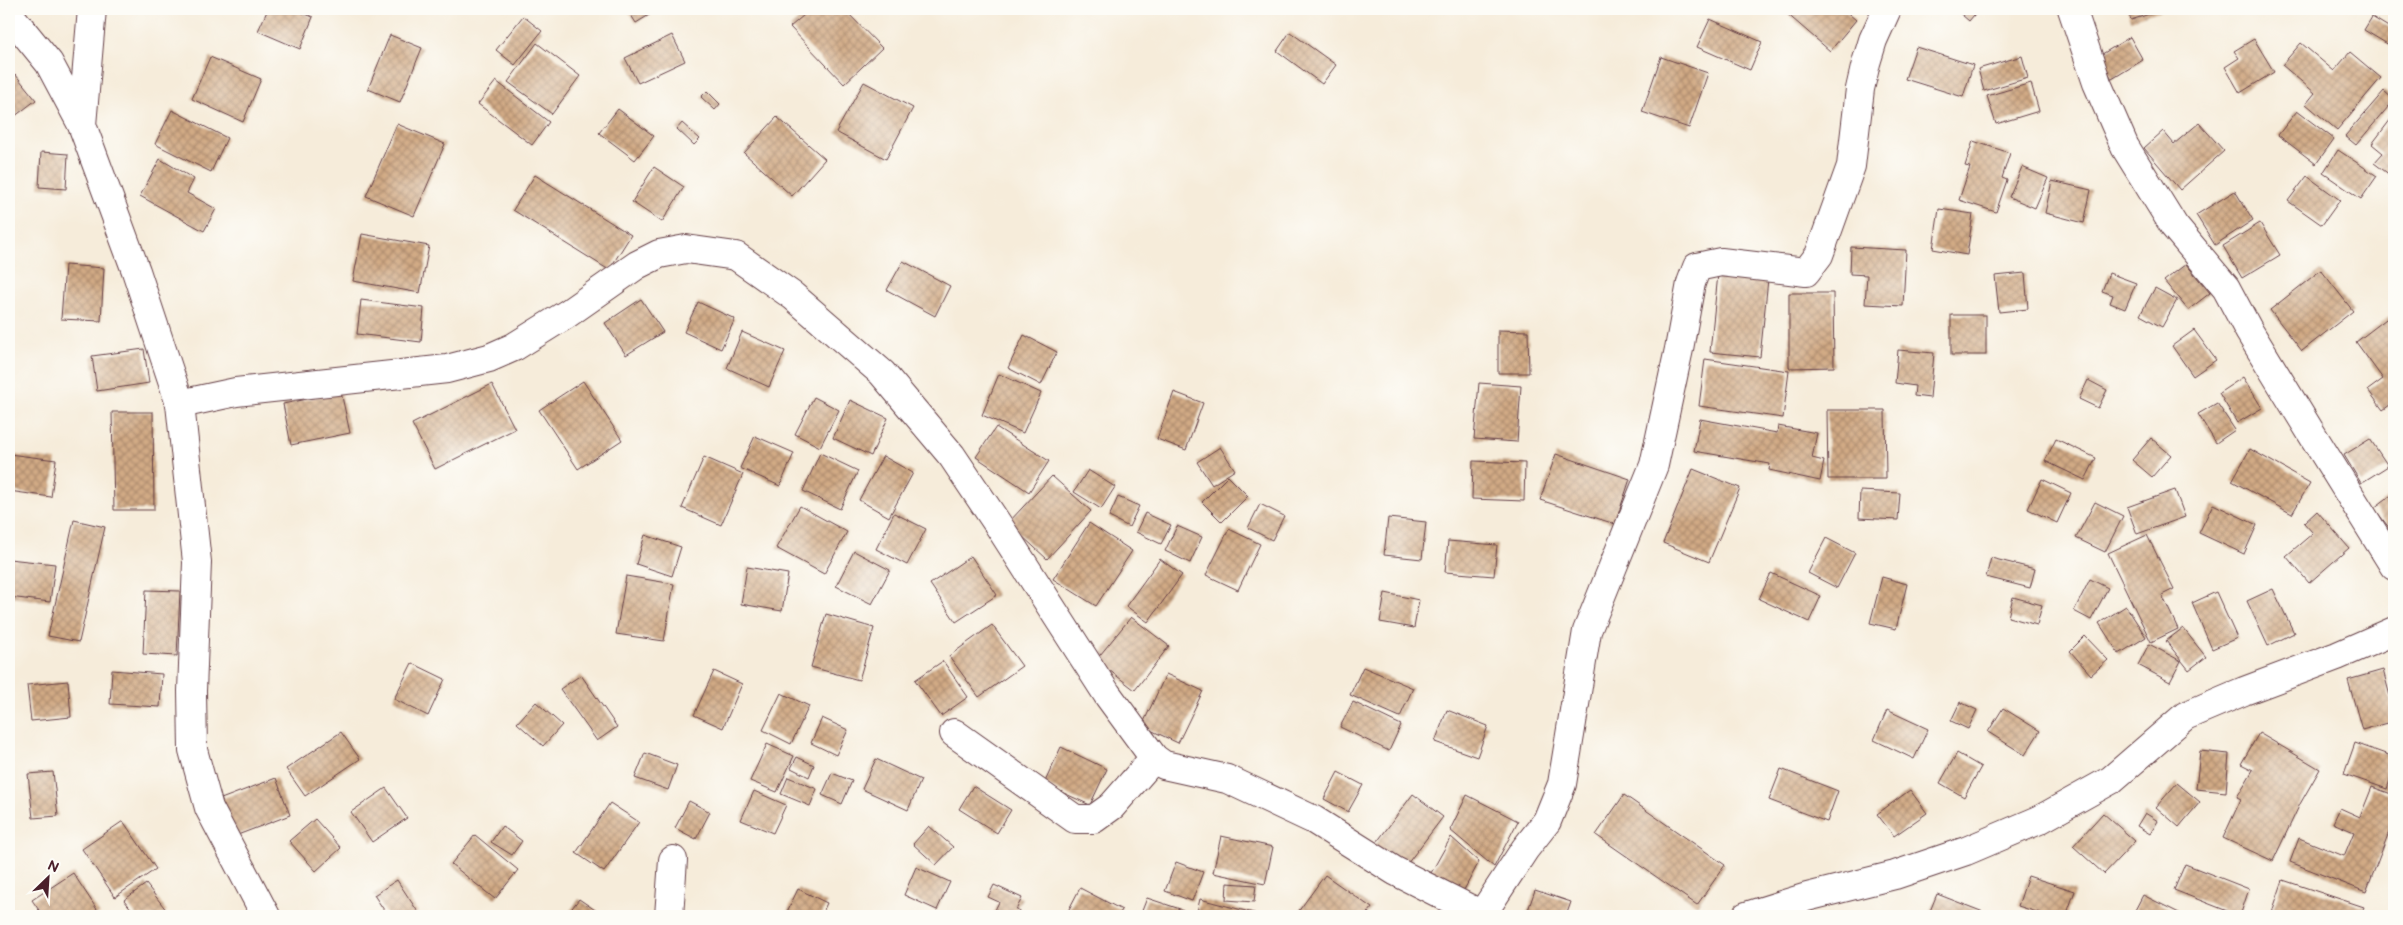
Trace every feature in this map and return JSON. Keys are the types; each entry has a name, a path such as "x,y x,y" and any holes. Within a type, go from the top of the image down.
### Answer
{"street":[{"path":"82,125 92,9"},
{"path":"180,404 236,392 438,370 480,361 514,346 568,314 637,265 659,254 686,249 736,256 793,296 882,372 952,456 1000,526 1107,694 1154,758 1164,766 1227,779 1314,820 1395,871 1482,916 1525,849 1547,820 1562,784 1587,631 1654,465 1680,349 1691,283 1697,267 1720,262 1806,272 1819,255 1851,166 1860,89 1873,40 1887,9"},
{"path":"2072,9 2097,83 2124,147 2174,226 2226,288 2249,331 2394,566"},
{"path":"9,14 49,63 82,125 132,262 180,404 197,562 192,691 193,750 209,808 266,916"},
{"path":"1746,916 1807,897 1895,875 1966,851 2039,820 2111,780 2185,716 2244,691 2337,656 2394,631"},
{"path":"954,733 1075,819 1094,819 1112,806 1154,758"},
{"path":"669,916 673,860"}],"building":[{"path":"268,9 293,9 313,17 300,49 258,31"},
{"path":"627,9 659,9 636,23"},
{"path":"811,9 844,9 882,48 844,84 790,27"},
{"path":"1787,9 1843,9 1856,20 1830,51 1785,12"},
{"path":"1955,9 1979,9 1969,21"},
{"path":"2127,9 2165,9 2131,20"},
{"path":"523,16 542,31 515,65 496,50"},
{"path":"2372,17 2390,28 2394,20 2394,48 2364,30"},
{"path":"1710,19 1762,42 1750,70 1697,47"},
{"path":"1290,32 1336,65 1322,84 1277,51"},
{"path":"390,35 422,48 400,102 368,89"},
{"path":"672,35 685,61 638,83 625,58"},
{"path":"2130,37 2143,60 2112,79 2099,56"},
{"path":"2254,39 2274,72 2240,93 2225,67 2239,58 2234,51"},
{"path":"537,43 580,76 552,114 508,82"},
{"path":"2301,43 2334,71 2350,52 2381,78 2337,130 2306,104 2315,93 2282,65"},
{"path":"1916,47 1973,65 1963,97 1905,79"},
{"path":"2022,56 2028,78 1984,91 1978,69"},
{"path":"210,57 261,79 243,122 192,99"},
{"path":"1661,57 1708,73 1689,128 1642,112"},
{"path":"15,74 36,100 10,120 9,79"},
{"path":"496,81 549,122 532,145 478,104"},
{"path":"864,82 913,108 886,159 836,132"},
{"path":"2031,83 2039,111 1996,124 1987,96"},
{"path":"707,91 720,104 715,110 701,97"},
{"path":"2384,91 2394,100 2356,145 2345,136"},
{"path":"618,109 654,136 635,160 599,133"},
{"path":"172,110 227,138 211,172 155,144"},
{"path":"2297,111 2334,139 2316,164 2278,135"},
{"path":"2394,115 2394,178 2374,163 2383,153 2372,144"},
{"path":"777,117 825,159 792,196 744,153"},
{"path":"682,123 700,139 694,145 677,129"},
{"path":"2199,123 2224,151 2180,190 2144,148 2163,131 2174,144"},
{"path":"397,124 445,144 414,216 366,196"},
{"path":"1973,141 2010,153 2002,178 2007,180 1996,212 1959,200 1970,167 1965,166"},
{"path":"2338,150 2377,176 2361,199 2323,173"},
{"path":"41,152 68,154 66,189 39,187"},
{"path":"160,159 194,179 187,193 216,209 204,231 140,196"},
{"path":"654,167 684,187 662,222 632,202"},
{"path":"2022,167 2048,178 2035,208 2009,197"},
{"path":"535,175 631,235 609,270 513,210"},
{"path":"2307,176 2340,200 2322,225 2288,201"},
{"path":"2052,181 2091,190 2084,223 2045,213"},
{"path":"2235,191 2253,220 2215,245 2196,215"},
{"path":"1939,209 1973,214 1967,255 1933,249"},
{"path":"2260,223 2280,255 2242,278 2223,246"},
{"path":"362,234 429,246 420,293 353,281"},
{"path":"1851,247 1906,250 1903,306 1865,304 1867,275 1850,274"},
{"path":"903,261 950,286 935,316 887,290"},
{"path":"2186,264 2210,293 2188,310 2164,281"},
{"path":"65,265 104,268 101,321 61,319"},
{"path":"2321,270 2353,311 2302,351 2270,310"},
{"path":"2025,273 2028,309 1999,312 1995,276"},
{"path":"2109,273 2136,283 2125,309 2110,303 2113,295 2102,291"},
{"path":"1718,274 1768,279 1760,357 1710,352"},
{"path":"2155,288 2177,300 2162,327 2140,315"},
{"path":"1789,293 1833,293 1834,367 1789,368"},
{"path":"641,299 663,332 626,355 605,323"},
{"path":"361,300 424,308 421,342 357,334"},
{"path":"698,302 735,319 721,349 684,332"},
{"path":"2394,313 2394,402 2383,410 2368,390 2383,379 2356,342"},
{"path":"1951,315 1986,315 1986,355 1951,355"},
{"path":"1498,330 1528,331 1529,373 1498,373"},
{"path":"2194,330 2216,360 2193,376 2172,346"},
{"path":"742,332 785,351 769,387 727,368"},
{"path":"1024,335 1057,352 1041,385 1008,368"},
{"path":"144,349 149,383 97,391 92,356"},
{"path":"1898,350 1934,353 1930,398 1914,396 1915,386 1895,383"},
{"path":"1705,359 1789,371 1783,418 1699,406"},
{"path":"999,374 1041,393 1023,433 982,415"},
{"path":"2243,377 2262,408 2237,423 2219,393"},
{"path":"2088,380 2107,390 2098,408 2079,399"},
{"path":"583,381 622,440 578,469 539,410"},
{"path":"1479,383 1521,386 1517,442 1474,439"},
{"path":"492,384 515,429 435,469 412,424"},
{"path":"341,392 350,433 291,445 283,404"},
{"path":"1174,392 1203,403 1186,450 1157,439"},
{"path":"814,397 839,410 820,447 795,434"},
{"path":"850,400 888,418 871,456 833,438"},
{"path":"2217,403 2235,430 2216,443 2198,414"},
{"path":"1827,410 1885,410 1886,479 1828,479"},
{"path":"112,412 153,412 154,510 114,510"},
{"path":"1700,419 1777,433 1778,426 1817,433 1812,458 1824,461 1820,481 1769,470 1770,464 1694,451"},
{"path":"996,427 1049,461 1029,492 976,457"},
{"path":"755,436 794,453 780,486 740,468"},
{"path":"2151,438 2171,455 2152,477 2132,460"},
{"path":"2056,439 2096,458 2085,480 2045,461"},
{"path":"2370,439 2388,466 2361,483 2344,455"},
{"path":"1220,447 1235,470 1212,485 1197,462"},
{"path":"2250,449 2310,483 2292,514 2232,481"},
{"path":"820,453 858,471 840,509 803,491"},
{"path":"9,454 56,460 51,497 9,491"},
{"path":"1556,454 1630,479 1615,524 1540,500"},
{"path":"883,456 913,473 889,517 859,500"},
{"path":"704,457 743,474 721,525 682,508"},
{"path":"1473,461 1525,463 1524,501 1472,499"},
{"path":"1693,469 1740,488 1709,562 1663,543"},
{"path":"1088,470 1115,487 1101,509 1074,492"},
{"path":"1052,476 1091,511 1047,559 1008,523"},
{"path":"1228,476 1248,496 1222,522 1202,502"},
{"path":"2042,479 2071,493 2057,523 2028,509"},
{"path":"2175,490 2185,517 2137,534 2127,507"},
{"path":"1860,491 1900,493 1898,520 1859,518"},
{"path":"2394,493 2394,532 2393,533 2374,508"},
{"path":"1118,497 1139,506 1129,527 1109,517"},
{"path":"2095,502 2123,516 2105,552 2076,538"},
{"path":"1260,504 1284,516 1272,540 1248,528"},
{"path":"2213,504 2257,525 2244,554 2199,533"},
{"path":"800,506 847,532 824,574 776,548"},
{"path":"2317,511 2349,548 2309,583 2286,556 2313,533 2304,523"},
{"path":"894,513 926,529 907,565 876,549"},
{"path":"1145,513 1171,525 1161,544 1136,532"},
{"path":"1388,518 1426,522 1422,559 1384,555"},
{"path":"74,520 105,527 79,642 48,636"},
{"path":"1089,523 1132,551 1096,606 1053,579"},
{"path":"1177,526 1202,537 1190,563 1165,551"},
{"path":"1229,529 1260,544 1238,590 1206,575"},
{"path":"645,535 681,547 672,576 636,564"},
{"path":"2147,535 2174,589 2162,595 2178,629 2151,642 2108,553"},
{"path":"1826,538 1855,553 1837,588 1808,573"},
{"path":"1448,541 1497,545 1494,576 1445,572"},
{"path":"854,551 890,570 872,604 836,586"},
{"path":"971,556 997,595 956,622 930,584"},
{"path":"1991,558 2035,569 2030,588 1986,577"},
{"path":"9,559 55,564 50,602 9,597"},
{"path":"1160,559 1182,575 1148,622 1126,606"},
{"path":"747,567 788,574 782,611 741,604"},
{"path":"1771,573 1821,596 1809,622 1759,599"},
{"path":"626,576 674,584 664,641 616,634"},
{"path":"1882,577 1907,584 1896,629 1870,623"},
{"path":"2090,579 2108,588 2091,620 2074,611"},
{"path":"2273,589 2294,633 2268,646 2247,601"},
{"path":"146,590 180,591 177,656 143,654"},
{"path":"2216,592 2237,638 2212,649 2192,603"},
{"path":"1385,593 1419,600 1414,628 1380,622"},
{"path":"2013,597 2042,605 2037,625 2008,617"},
{"path":"2126,606 2146,637 2119,654 2099,623"},
{"path":"826,614 874,628 859,680 811,667"},
{"path":"1131,617 1169,646 1135,690 1096,660"},
{"path":"992,625 1022,666 979,697 949,656"},
{"path":"2183,628 2206,657 2189,670 2166,641"},
{"path":"2085,636 2108,660 2091,675 2070,651"},
{"path":"2149,644 2181,661 2170,682 2138,665"},
{"path":"943,661 968,697 941,716 915,680"},
{"path":"412,663 445,679 428,716 394,699"},
{"path":"1363,667 1413,688 1400,717 1350,695"},
{"path":"112,670 162,674 160,707 110,704"},
{"path":"2383,670 2394,711 2394,721 2362,730 2348,680"},
{"path":"714,671 742,684 723,728 694,715"},
{"path":"1166,674 1203,691 1178,743 1142,726"},
{"path":"581,675 617,727 597,741 560,689"},
{"path":"68,681 71,717 31,721 27,685"},
{"path":"781,693 809,706 791,744 763,730"},
{"path":"536,702 562,725 543,746 517,723"},
{"path":"1353,702 1401,725 1389,751 1340,727"},
{"path":"1960,702 1977,710 1968,729 1951,721"},
{"path":"2003,708 2040,731 2025,755 1988,732"},
{"path":"1447,710 1488,726 1477,757 1435,742"},
{"path":"1887,710 1928,729 1914,759 1874,740"},
{"path":"822,718 848,730 836,755 811,743"},
{"path":"341,732 360,759 305,796 286,769"},
{"path":"2259,733 2320,769 2300,804 2273,861 2223,838 2241,799 2237,797 2253,770 2241,764"},
{"path":"2355,743 2394,757 2394,767 2387,789 2344,774"},
{"path":"767,744 794,756 777,792 750,781"},
{"path":"1061,747 1107,769 1090,805 1044,784"},
{"path":"2200,751 2229,754 2226,792 2196,789"},
{"path":"645,753 677,765 668,790 635,778"},
{"path":"1957,753 1981,767 1964,797 1940,783"},
{"path":"797,757 814,765 809,777 791,768"},
{"path":"876,759 921,780 908,810 862,789"},
{"path":"1781,769 1838,791 1827,822 1769,800"},
{"path":"53,772 58,816 33,818 28,774"},
{"path":"1338,772 1363,785 1348,812 1324,799"},
{"path":"832,773 852,781 842,804 822,795"},
{"path":"788,777 817,789 810,806 781,794"},
{"path":"276,778 290,815 235,836 221,799"},
{"path":"2177,783 2200,802 2179,827 2156,807"},
{"path":"973,786 1011,810 997,833 959,809"},
{"path":"2372,787 2394,795 2394,819 2366,892 2290,862 2299,838 2344,856 2354,832 2333,823 2340,808 2360,817"},
{"path":"386,788 407,818 372,842 351,812"},
{"path":"1910,790 1927,813 1894,836 1877,814"},
{"path":"754,791 786,805 773,833 741,820"},
{"path":"1413,794 1443,817 1404,868 1374,846"},
{"path":"1467,795 1518,821 1494,867 1450,830"},
{"path":"1624,795 1725,865 1697,905 1596,835"},
{"path":"689,801 710,812 696,839 675,828"},
{"path":"610,803 639,822 604,872 576,853"},
{"path":"2103,813 2135,841 2104,874 2073,846"},
{"path":"2145,813 2158,821 2150,834 2137,826"},
{"path":"315,819 341,848 316,871 289,841"},
{"path":"123,821 156,869 115,897 82,849"},
{"path":"502,826 522,841 512,855 491,842"},
{"path":"929,826 953,847 936,865 913,844"},
{"path":"475,835 518,870 495,899 451,864"},
{"path":"1221,836 1273,847 1265,884 1213,873"},
{"path":"1451,837 1479,862 1464,890 1431,873"},
{"path":"1176,862 1203,872 1192,901 1165,891"},
{"path":"2185,864 2249,889 2240,916 2174,890"},
{"path":"916,867 950,882 937,910 904,895"},
{"path":"73,873 100,914 96,916 43,916 32,900"},
{"path":"1325,875 1372,908 1366,916 1295,916"},
{"path":"2028,876 2075,891 2066,916 2049,916 2018,906"},
{"path":"397,880 418,912 412,916 388,916 374,895"},
{"path":"2283,880 2364,907 2360,916 2287,916 2272,912"},
{"path":"1227,883 1256,885 1254,902 1226,900"},
{"path":"146,884 167,911 160,916 137,916 124,900"},
{"path":"994,885 1022,898 1016,910 1028,916 992,916 999,902 988,897"},
{"path":"1080,888 1122,910 1118,916 1074,916 1067,913"},
{"path":"798,889 827,903 821,916 785,916"},
{"path":"1535,890 1571,902 1566,916 1526,916"},
{"path":"1937,894 1991,915 1928,916"},
{"path":"2143,895 2185,916 2132,916"},
{"path":"1147,898 1183,910 1181,916 1140,916"},
{"path":"579,899 601,914 599,916 566,916"},
{"path":"1200,899 1265,916 1196,916"}]}
